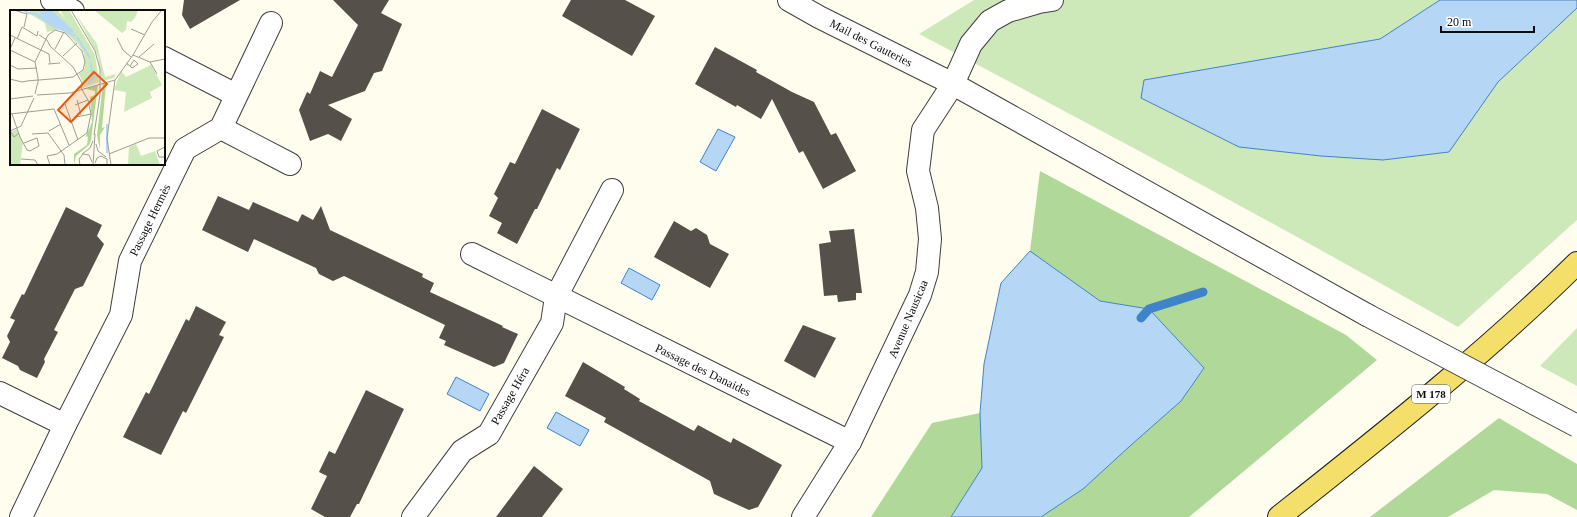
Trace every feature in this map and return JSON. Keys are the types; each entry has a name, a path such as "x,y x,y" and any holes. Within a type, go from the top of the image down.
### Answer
{"main road":[{"name":"M 178","path":"1279,517 1400,421 1538,301 1577,263"}],"street":[{"path":"52,0 71,10"},
{"name":"Mail des Gauteries","path":"789,0 953,84 1367,315 1577,426"},
{"name":"Avenue Nausicaa","path":"802,517 850,442 920,295 927,272 930,239 927,208 918,171 923,130 953,84 971,44 990,21 1008,11 1039,2 1052,0"},
{"path":"271,23 221,128 290,164"},
{"path":"165,59 236,95"},
{"name":"Passage Hermès","path":"21,517 65,425 121,315 130,261 184,148 221,128"},
{"path":"556,297 612,190"},
{"name":"Passage des Danaides","path":"472,254 850,442"},
{"name":"Passage Héra","path":"413,517 462,451 489,434 552,324 556,297"},
{"path":"0,393 65,425"}],"green space":[{"path":"974,0 1577,0 1577,220 1458,327 1190,178 919,34"},
{"path":"1040,171 1346,335 1377,360 1189,517 1041,517 1083,489 1181,401 1204,368 1149,309 1100,301 1030,251"},
{"path":"1577,328 1577,386 1540,366"},
{"path":"980,413 982,468 951,517 871,517 932,423"},
{"path":"1499,418 1577,464 1577,510 1547,494 1494,490 1448,517 1370,517"}],"water":[{"path":"1440,0 1577,0 1577,8 1498,82 1449,152 1383,160 1321,156 1239,147 1141,98 1144,80 1380,39"},
{"path":"718,129 735,137 716,171 700,162"},
{"path":"1030,251 1100,301 1149,309 1204,368 1181,401 1083,489 1041,517 951,517 982,468 980,413 984,364 1001,283"},
{"path":"629,268 660,285 652,300 621,283"},
{"path":"456,377 489,394 480,411 447,394"},
{"path":"556,412 589,430 580,446 547,428"}],"building":[{"path":"184,0 240,0 190,29 182,15"},
{"path":"333,0 389,0 381,13 402,24 382,71 374,73 365,91 328,105 352,119 341,141 328,134 310,141 299,110 307,92 310,94 320,71 332,77 358,25"},
{"path":"571,0 625,0 655,16 632,56 562,16"},
{"path":"715,47 757,70 756,72 792,92 814,102 831,135 836,133 856,171 823,189 803,151 799,153 772,99 761,119 695,84"},
{"path":"542,109 580,129 560,170 557,168 537,209 535,209 517,244 497,233 502,223 489,216 498,198 494,194 510,162 515,164"},
{"path":"218,196 249,210 253,202 298,222 302,214 313,220 321,206 330,230 423,274 422,277 434,283 430,292 518,334 504,363 494,367 444,345 446,341 439,338 445,325 344,276 333,281 319,274 316,268 254,239 248,252 202,230"},
{"path":"66,207 102,225 97,236 104,244 83,286 75,289 54,330 58,332 44,359 45,362 37,378 20,370 18,366 2,358 10,342 7,336 15,320 10,318 22,294 24,295"},
{"path":"674,221 691,231 696,228 707,235 710,244 729,254 710,288 654,257"},
{"path":"854,229 862,293 856,293 856,300 838,302 837,295 824,296 819,244 831,242 829,231"},
{"path":"196,306 226,322 219,335 224,337 186,413 183,411 161,455 123,437 146,392 149,394 186,319 189,321"},
{"path":"803,325 836,338 815,378 784,361"},
{"path":"583,362 625,387 624,389 640,399 639,401 694,431 698,425 731,443 733,438 782,465 758,507 749,510 714,494 710,481 604,422 606,418 565,396"},
{"path":"366,390 404,409 359,504 357,504 350,517 325,517 311,509 327,476 319,472 329,451 335,454"},
{"path":"534,466 563,489 542,517 496,517"}],"waterway":[{"path":"1141,318 1149,309 1203,292"}]}
